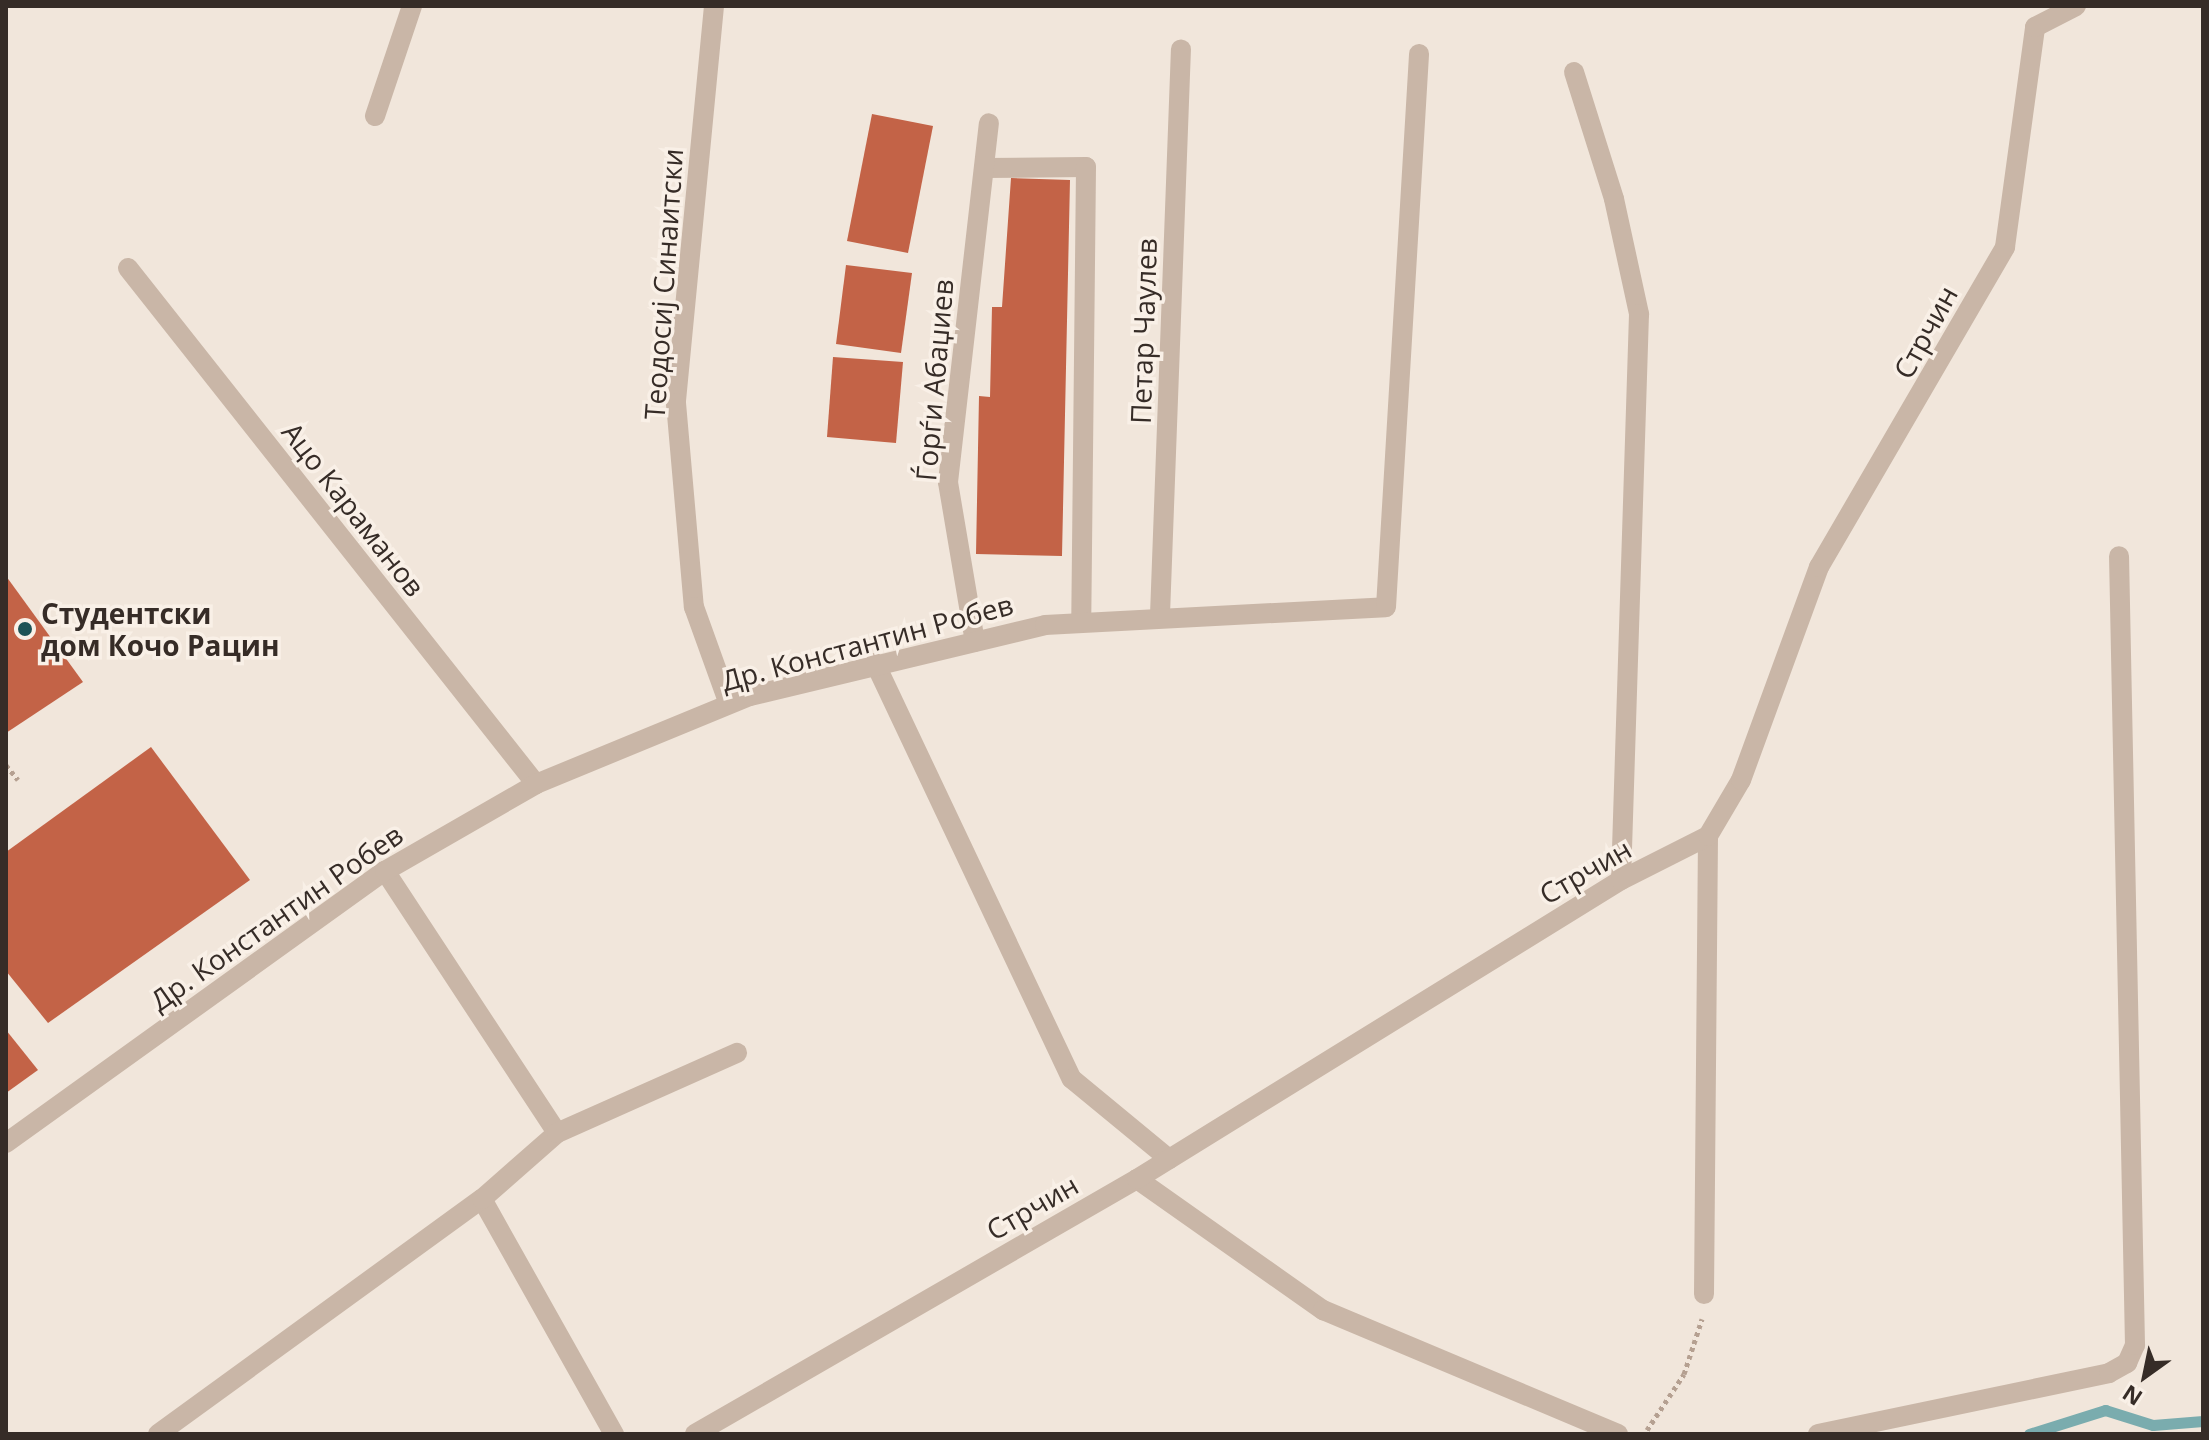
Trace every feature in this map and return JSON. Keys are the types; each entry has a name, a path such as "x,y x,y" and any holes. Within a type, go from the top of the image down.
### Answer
{"street":[{"path":"375,116 412,6"},
{"name":"Теодосиј Синаитски","path":"714,6 676,403 694,607 729,704"},
{"name":"Стрчин","path":"695,1434 1137,1179 1621,880 1708,836 1741,780 1819,567 2005,247 2035,27 2076,6"},
{"name":"Петар Чаулев","path":"1160,615 1181,49"},
{"name":"Др. Константин Робев","path":"6,1143 385,871 536,784 729,704 875,663 1081,622 1160,615 1386,607 1419,54"},
{"path":"1574,72 1614,199 1639,314 1621,880"},
{"name":"Ѓорѓи Абаџиев","path":"975,642 948,482 989,123"},
{"name":"Петар Чаулев","path":"984,168 1086,167 1081,622"},
{"name":"Ацо Караманов","path":"128,268 536,784"},
{"path":"1818,1434 2109,1373 2127,1363 2135,1345 2119,556"},
{"path":"875,663 1072,1079 1169,1159"},
{"path":"1704,1294 1708,836"},
{"path":"385,871 557,1133"},
{"path":"158,1434 482,1199 557,1133 737,1053"},
{"path":"1137,1179 1323,1310 1618,1434"},
{"path":"482,1199 614,1434"}],"path":[{"path":"6,765 18,780"},
{"path":"1644,1434 1684,1374 1700,1335 1704,1294"}],"building":[{"path":"872,114 933,126 908,253 847,241"},
{"path":"1011,178 1070,180 1062,556 976,554 979,396 990,397 992,307 1002,307"},
{"path":"846,265 912,273 901,353 836,344"},
{"path":"833,357 903,362 896,443 827,437"},
{"name":"Студентски дом Кочо Рацин","path":"6,576 83,682 6,733"},
{"path":"151,747 250,880 48,1023 6,971 6,852"},
{"path":"6,1030 38,1070 6,1093"}],"waterway":[{"path":"2029,1434 2105,1410 2153,1425 2203,1421"}],"place":[{"name":"Студентски дом Кочо Рацин","path":"25,629"}]}
